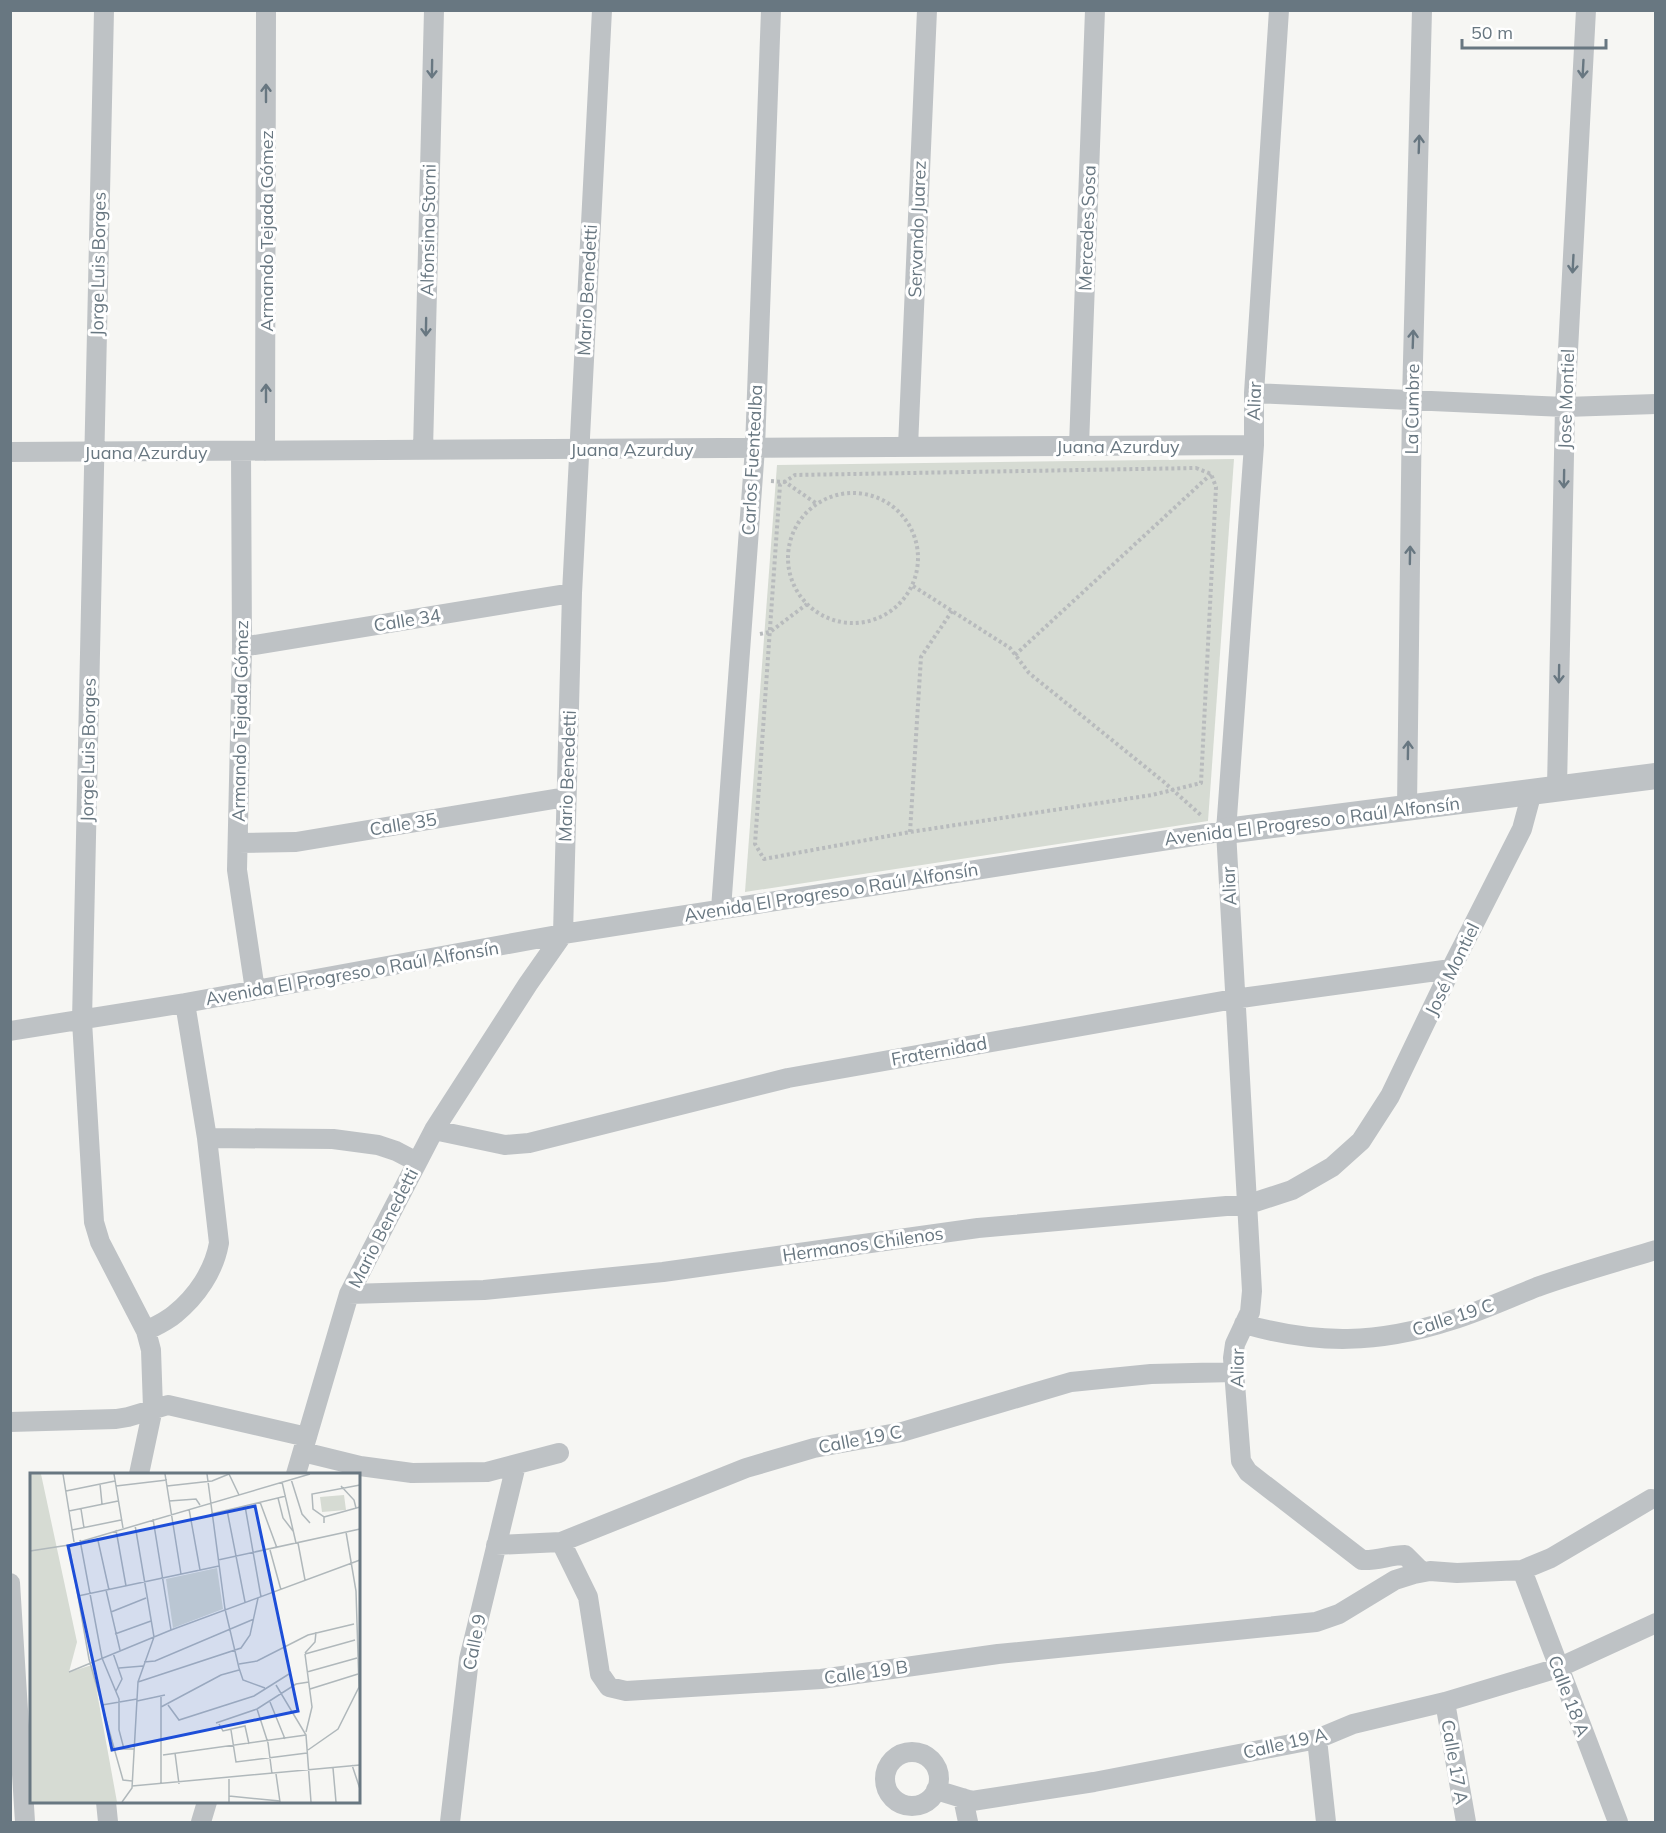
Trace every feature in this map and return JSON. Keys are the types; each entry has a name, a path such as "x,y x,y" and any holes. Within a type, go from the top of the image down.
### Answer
{"street":[{"name":"Jorge Luis Borges","path":"104,10 82,1021 94,1222 100,1242 147,1331 151,1350 153,1408 139,1473"},
{"name":"Armando Tejada Gómez","path":"266,10 266,451"},
{"name":"Alfonsina Storni","path":"423,450 434,10"},
{"name":"Mario Benedetti","path":"297,1473 349,1294 434,1130 563,934 572,593 602,10"},
{"name":"Carlos Fuentealba","path":"721,909 755,448 771,10"},
{"name":"Servando Juarez","path":"908,447 927,10"},
{"name":"Mercedes Sosa","path":"1079,446 1095,10"},
{"name":"Aliar","path":"1279,10 1254,393 1254,445 1221,832 1249,1204 1252,1291 1250,1312 1235,1344 1233,1358 1241,1461 1248,1472 1362,1560 1374,1561 1390,1555 1405,1555 1422,1572"},
{"name":"La Cumbre","path":"1407,808 1412,400 1422,10"},
{"name":"Jose Montiel","path":"1557,787 1565,407 1586,10"},
{"path":"1254,393 1565,407 1656,404"},
{"name":"Juana Azurduy","path":"10,452 1254,445"},
{"name":"Armando Tejada Gómez","path":"241,451 242,647 237,870 255,990"},
{"name":"Calle 34","path":"242,647 572,593"},
{"name":"Avenida El Progreso o Raúl Alfonsín","path":"10,1031 82,1021 563,934 721,909 1221,832 1656,776"},
{"name":"José Montiel","path":"1361,1141 1390,1096 1522,829 1532,792"},
{"name":"Calle 35","path":"238,843 296,842 566,797"},
{"name":"Fraternidad","path":"434,1130 505,1145 529,1143 788,1078 1234,999 1451,969"},
{"path":"147,1331 174,1315 210,1273 216,1260 219,1243 207,1138 185,1003"},
{"path":"207,1138 333,1139 378,1145 417,1162"},
{"name":"Hermanos Chilenos","path":"349,1294 484,1290 663,1272 978,1227 1249,1204 1292,1190 1332,1167 1361,1141"},
{"name":"Calle 19 C","path":"1244,1324 1308,1338 1370,1339 1398,1334 1452,1320 1539,1286 1656,1250"},
{"name":"Calle 19 C","path":"496,1545 561,1542 746,1468 814,1448 902,1432 1071,1382 1151,1374 1234,1372"},
{"path":"10,1422 116,1419 168,1405 182,1407 305,1444 360,1466 412,1473 487,1472 559,1453"},
{"name":"Calle 9","path":"450,1822 469,1659 516,1465"},
{"name":"Calle 19 B","path":"561,1542 588,1597 600,1674 609,1687 626,1691 821,1679 998,1654 1316,1622 1339,1614 1395,1580 1422,1572 1522,1570 1551,1558 1651,1499"},
{"name":"Calle 18 A","path":"1522,1570 1618,1822"},
{"path":"10,1582 25,1822"},
{"name":"Calle 19 A","path":"936,1790 972,1801 1094,1782 1317,1739 1353,1724 1445,1702 1558,1668 1656,1623"},
{"name":"Calle 17 A","path":"1445,1702 1466,1822"},
{"path":"1317,1739 1326,1822"},
{"path":"963,1798 968,1822"},
{"path":"106,1803 108,1822"},
{"path":"201,1822 207,1803"}],"path":[{"path":"1196,468 1211,474 1216,487 1201,783 1152,795 910,832 764,859 755,844 780,485 795,475 1196,468"},
{"path":"1016,655 1211,474"},
{"path":"752,480 785,482 817,504"},
{"path":"852,492 874,496 894,506 908,523 917,543 918,565 913,586 901,603 884,616 864,622 843,623 824,616 807,604 794,587 788,566 789,544 797,524 811,507 817,504 831,496 852,492"},
{"path":"913,586 1010,648 1029,673 1221,832"},
{"path":"741,637 770,632 807,604"},
{"path":"910,832 921,657 952,611"}],"shaded area":[{"path":"1234,459 1208,821 745,892 777,465"}]}
